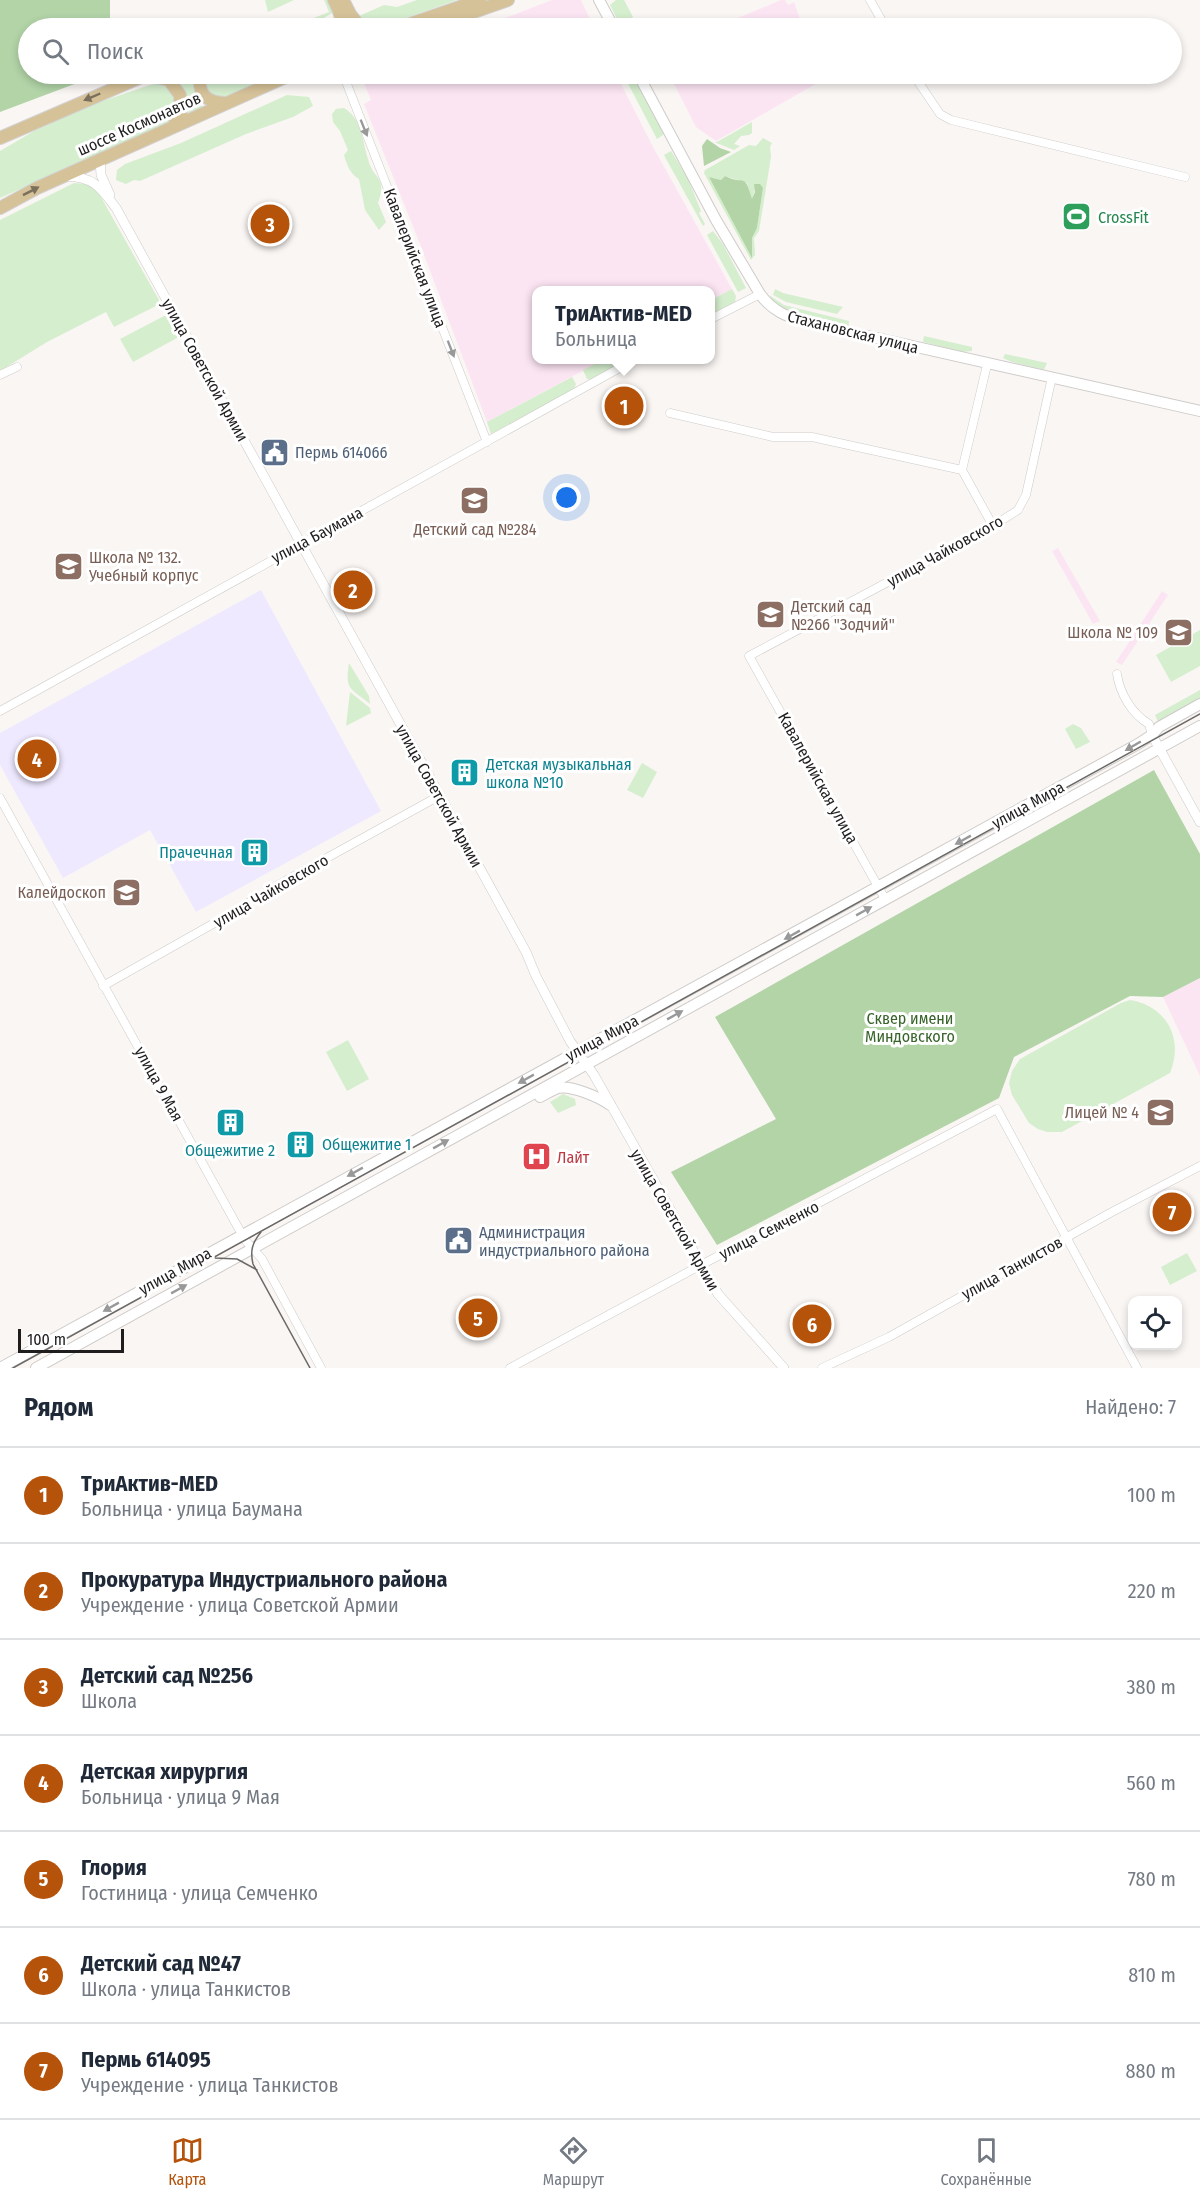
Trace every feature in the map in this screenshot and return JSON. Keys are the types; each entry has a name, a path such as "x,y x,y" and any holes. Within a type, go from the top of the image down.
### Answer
{"main road":[{"path":"334,0 340,18"},
{"path":"343,0 353,18"},
{"path":"427,18 480,0"},
{"path":"457,18 508,0"},
{"path":"599,0 609,18"},
{"path":"349,18 350,14"},
{"path":"2,136 124,84"},
{"path":"172,84 180,95 181,116 173,126"},
{"path":"199,84 207,99 213,102 228,103"},
{"name":"шоссе Космонавтов","path":"0,208 64,176 270,84"},
{"name":"Стахановская улица","path":"643,84 716,220 766,304 789,317 1200,411"},
{"name":"улица Мира","path":"0,1368 878,887 1152,735 1159,727 1200,704"},
{"name":"улица Мира","path":"36,1368 1200,726"},
{"path":"514,1104 533,1101 560,1088 569,1088 601,1099 610,1105"}],"street":[{"path":"870,0 880,18"},
{"name":"Кавалерийская улица","path":"347,84 487,442"},
{"path":"920,84 940,114 951,120 1185,177"},
{"name":"улица Советской Армии","path":"100,160 101,176 116,208 526,952 570,1041 587,1064 718,1294 784,1368"},
{"name":"улица Советской Армии","path":"64,176 83,176 93,181 116,208"},
{"path":"715,317 760,294"},
{"name":"улица Баумана","path":"0,711 627,364"},
{"path":"987,364 962,470 993,526"},
{"path":"0,375 16,367"},
{"name":"улица Чайковского","path":"749,656 993,526 1018,510 1024,499 1052,377"},
{"path":"670,413 772,436 812,437 962,470"},
{"name":"Кавалерийская улица","path":"749,656 885,899"},
{"path":"1117,674 1120,686 1134,712 1149,724 1152,735 1200,822"},
{"name":"улица Чайковского","path":"103,986 285,881 439,796"},
{"name":"улица 9 Мая","path":"0,800 242,1235 251,1249 262,1259 321,1368"},
{"name":"улица Семченко","path":"510,1368 997,1109 1060,1228 1067,1237"},
{"name":"улица Танкистов","path":"822,1368 889,1337 1067,1237 1200,1166"},
{"path":"1067,1237 1137,1368"}],"shaded area":[{"path":"552,0 581,0 589,18 505,18"},
{"path":"785,0 788,5 794,2 800,18 738,18"},
{"path":"364,84 621,84 652,145 732,289 715,298 715,286 532,286 532,364 596,364 487,422 364,104 371,100"},
{"path":"674,84 816,84 716,141 696,127"},
{"path":"1058,548 1100,621 1093,624 1052,551"},
{"path":"261,590 381,811 196,912 150,830 63,878 0,765 0,733"},
{"path":"1162,591 1168,595 1122,665 1116,662"},
{"path":"1200,978 1200,1076 1163,997"}],"green space":[{"path":"0,0 110,0 110,18 18,18 18,84 74,84 0,112"},
{"path":"265,0 294,0 268,12"},
{"path":"324,0 328,0 334,12 324,18 314,18 329,12"},
{"path":"417,0 457,0 406,18 360,18 359,16 384,5 397,7"},
{"path":"616,0 624,0 633,17 616,18 610,5"},
{"path":"159,84 167,88 173,96 176,119 0,198 0,151 34,131 94,104"},
{"path":"179,84 195,84 196,95 203,108 189,114 184,92"},
{"path":"207,84 256,84 219,101 214,100"},
{"path":"628,84 638,84 664,133 657,139"},
{"path":"287,95 309,97 313,106 293,117 246,134 140,181 134,180 126,184 116,180 117,170 125,164 181,143"},
{"path":"344,108 358,124 370,166 381,183 378,203 386,222 379,230 365,210 359,179 353,175 348,166 344,155 348,150 340,131 333,122 332,114 336,109"},
{"path":"752,122 752,133 741,136 734,144 740,146 734,150 714,142 717,142"},
{"path":"763,138 772,143 759,231 754,238 755,255 751,260 704,173 705,170 749,145 756,146","holes":["725,176 747,183 752,201 756,184 763,188 757,228 752,238 752,257 709,177 721,180"]},
{"path":"707,139 731,152 704,166 702,146"},
{"path":"671,151 688,179 701,211 699,213 705,224 703,226 664,155"},
{"path":"725,176 745,182 752,199 755,192 754,184 760,184 763,188 757,228 752,238 752,258 709,177 721,180"},
{"path":"74,183 86,184 97,190 159,300 158,305 114,327 106,312 47,342 0,371 0,220"},
{"path":"713,231 723,244 746,288 738,292 707,235"},
{"path":"732,289 736,296 735,302 715,313 715,298"},
{"path":"775,289 783,293 843,307 837,314 786,302 773,295"},
{"path":"769,295 784,305 849,321 848,329 792,314 781,308"},
{"path":"166,315 178,334 177,338 133,362 120,339"},
{"path":"924,336 972,347 972,351 962,352 923,342"},
{"path":"1005,354 1047,363 1044,370 1012,362 1003,358"},
{"path":"595,364 621,364 591,380 587,379 583,370"},
{"path":"572,377 576,384 574,389 491,434 487,422"},
{"path":"1200,630 1200,666 1171,682 1156,655"},
{"path":"349,663 369,696 370,704 350,687 348,683"},
{"path":"1200,690 1200,699 1158,722 1155,715"},
{"path":"350,692 370,708 371,713 346,726"},
{"path":"1073,724 1081,728 1090,742 1076,749 1065,729"},
{"path":"642,763 657,772 643,798 627,790"},
{"name":"Сквер имени Миндовского","path":"1154,770 1200,854 1200,978 1163,997 1130,996 1014,1057 999,1098 717,1245 671,1172 776,1119 715,1017"},
{"path":"1130,1000 1154,1009 1169,1026 1175,1048 1170,1073 1062,1132 1047,1132 1029,1123 1012,1095 1009,1083 1012,1071 1020,1059"},
{"path":"348,1040 369,1079 347,1091 326,1052"},
{"path":"563,1094 575,1099 576,1105 558,1113 550,1102"},
{"path":"1187,1253 1197,1271 1170,1285 1161,1267"}],"tram line":[{"path":"13,1368 1200,714"},
{"path":"261,1232 252,1247 253,1264 310,1368"},
{"path":"215,1258 237,1259 257,1270"}],"place":[{"name":"CrossFit","path":"1077,217"},
{"name":"Детский сад №256","path":"270,224"},
{"name":"ТриАктив-MED","path":"624,406"},
{"name":"Пермь 614066","path":"274,452"},
{"name":"Детский сад №284","path":"475,501"},
{"name":"Школа № 132. Учебный корпус","path":"68,566"},
{"name":"Прокуратура Индустриального района","path":"353,590"},
{"name":"Детский сад №266 \"Зодчий\"","path":"770,615"},
{"name":"Школа № 109","path":"1179,632"},
{"name":"Детская хирургия","path":"37,759"},
{"name":"Детская музыкальная школа №10","path":"465,773"},
{"name":"Прачечная","path":"254,852"},
{"name":"Калейдоскоп","path":"127,892"},
{"name":"Лицей № 4","path":"1160,1112"},
{"name":"Общежитие 2","path":"230,1122"},
{"name":"Общежитие 1","path":"301,1144"},
{"name":"Лайт","path":"536,1157"},
{"name":"Пермь 614095","path":"1172,1212"},
{"name":"Администрация индустриального района","path":"458,1241"},
{"name":"Глория","path":"478,1318"},
{"name":"Детский сад №47","path":"812,1324"}]}
